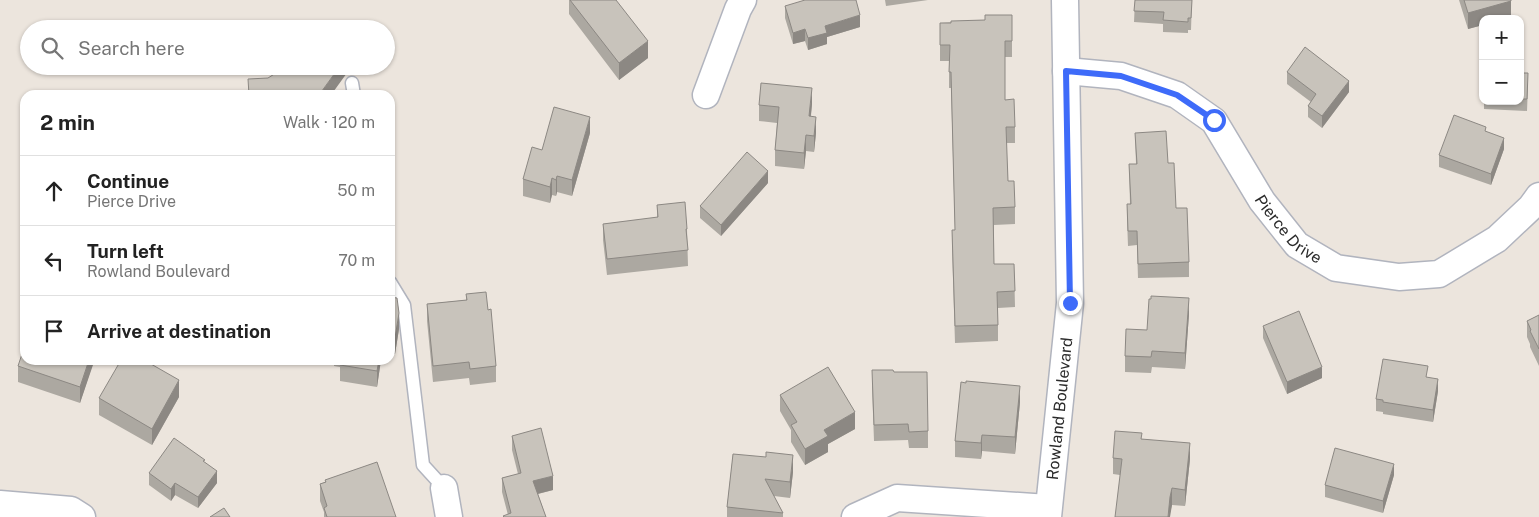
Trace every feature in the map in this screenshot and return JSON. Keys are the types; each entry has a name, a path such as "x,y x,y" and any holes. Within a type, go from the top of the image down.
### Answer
{"street":[{"path":"706,95 743,0"},
{"name":"Rowland Boulevard","path":"1048,512 1070,303 1065,0"},
{"name":"Pierce Drive","path":"1066,71 1121,76 1140,82 1177,95 1214,120 1262,201 1297,245 1336,268 1399,277 1439,274 1497,238 1531,207 1539,196"},
{"path":"444,488 449,517"},
{"path":"855,517 897,498 1048,512"},
{"path":"0,504 71,510 82,517"}],"lane":[{"path":"395,290 404,305 423,464 444,488"}],"building":[{"path":"570,0 616,0 648,41 619,63"},
{"path":"805,0 856,0 860,15 825,26 827,33 808,38 805,29 793,33 785,6"},
{"path":"1135,0 1192,0 1191,18 1188,18 1188,22 1163,20 1164,12 1134,11"},
{"path":"1464,0 1511,0 1511,1 1468,13"},
{"path":"985,15 1012,15 1012,41 1005,41 1005,100 1014,99 1015,127 1006,127 1008,181 1014,181 1015,207 993,208 994,264 1014,264 1015,291 997,292 998,325 955,326 952,230 955,230 951,72 949,72 950,45 940,45 940,23 985,20"},
{"path":"1305,47 1349,81 1322,116 1308,106 1316,94 1287,72"},
{"path":"1524,73 1528,73 1527,99 1524,99"},
{"path":"273,75 333,75 323,90 249,90 248,79 268,78"},
{"path":"761,83 812,88 809,116 816,117 814,136 806,135 804,153 775,150 779,107 759,105"},
{"path":"554,107 590,117 572,180 557,176 556,180 552,178 550,187 523,179 532,147 542,150"},
{"path":"1454,115 1486,127 1485,131 1504,138 1491,174 1439,155"},
{"path":"1166,131 1168,163 1174,163 1176,208 1187,208 1189,262 1138,264 1137,231 1128,231 1127,204 1131,204 1129,164 1137,164 1135,133"},
{"path":"747,152 768,171 721,225 700,206"},
{"path":"685,202 688,250 607,259 603,224 658,217 657,205"},
{"path":"486,292 488,310 491,309 496,366 470,369 469,362 433,366 427,304 467,300 466,294"},
{"path":"1151,296 1189,298 1185,353 1152,351 1151,357 1125,356 1126,329 1147,330 1149,299 1151,299"},
{"path":"395,298 397,298 399,313 395,338"},
{"path":"1299,311 1322,367 1287,382 1263,326"},
{"path":"1539,315 1539,349 1527,321"},
{"path":"1383,359 1428,366 1426,377 1438,379 1433,410 1383,402 1383,400 1376,399"},
{"path":"20,360 20,365 87,365 80,387 18,366"},
{"path":"118,365 153,365 179,380 152,429 99,398"},
{"path":"340,365 378,365 377,371"},
{"path":"828,367 855,412 824,430 828,436 805,449 791,425 797,422 780,395"},
{"path":"872,370 927,372 928,431 909,432 908,424 874,425"},
{"path":"966,381 1020,386 1015,437 982,435 981,443 955,441 961,382 966,383"},
{"path":"541,428 553,476 533,481 546,517 504,517 511,513 502,478 521,473 512,436"},
{"path":"1115,431 1142,433 1141,439 1190,443 1185,490 1172,488 1168,517 1115,517 1122,459 1113,458"},
{"path":"174,438 217,471 198,497 175,483 171,489 149,473"},
{"path":"1335,448 1394,464 1383,501 1325,485"},
{"path":"766,452 793,455 790,482 765,479 783,513 727,507 733,454 766,457"},
{"path":"377,462 396,517 327,517 324,508 327,506 320,484 326,482 325,480"},
{"path":"224,508 230,517 210,517"}],"route":[{"path":"1070,303 1066,71 1121,76 1177,95 1214,120"}]}
